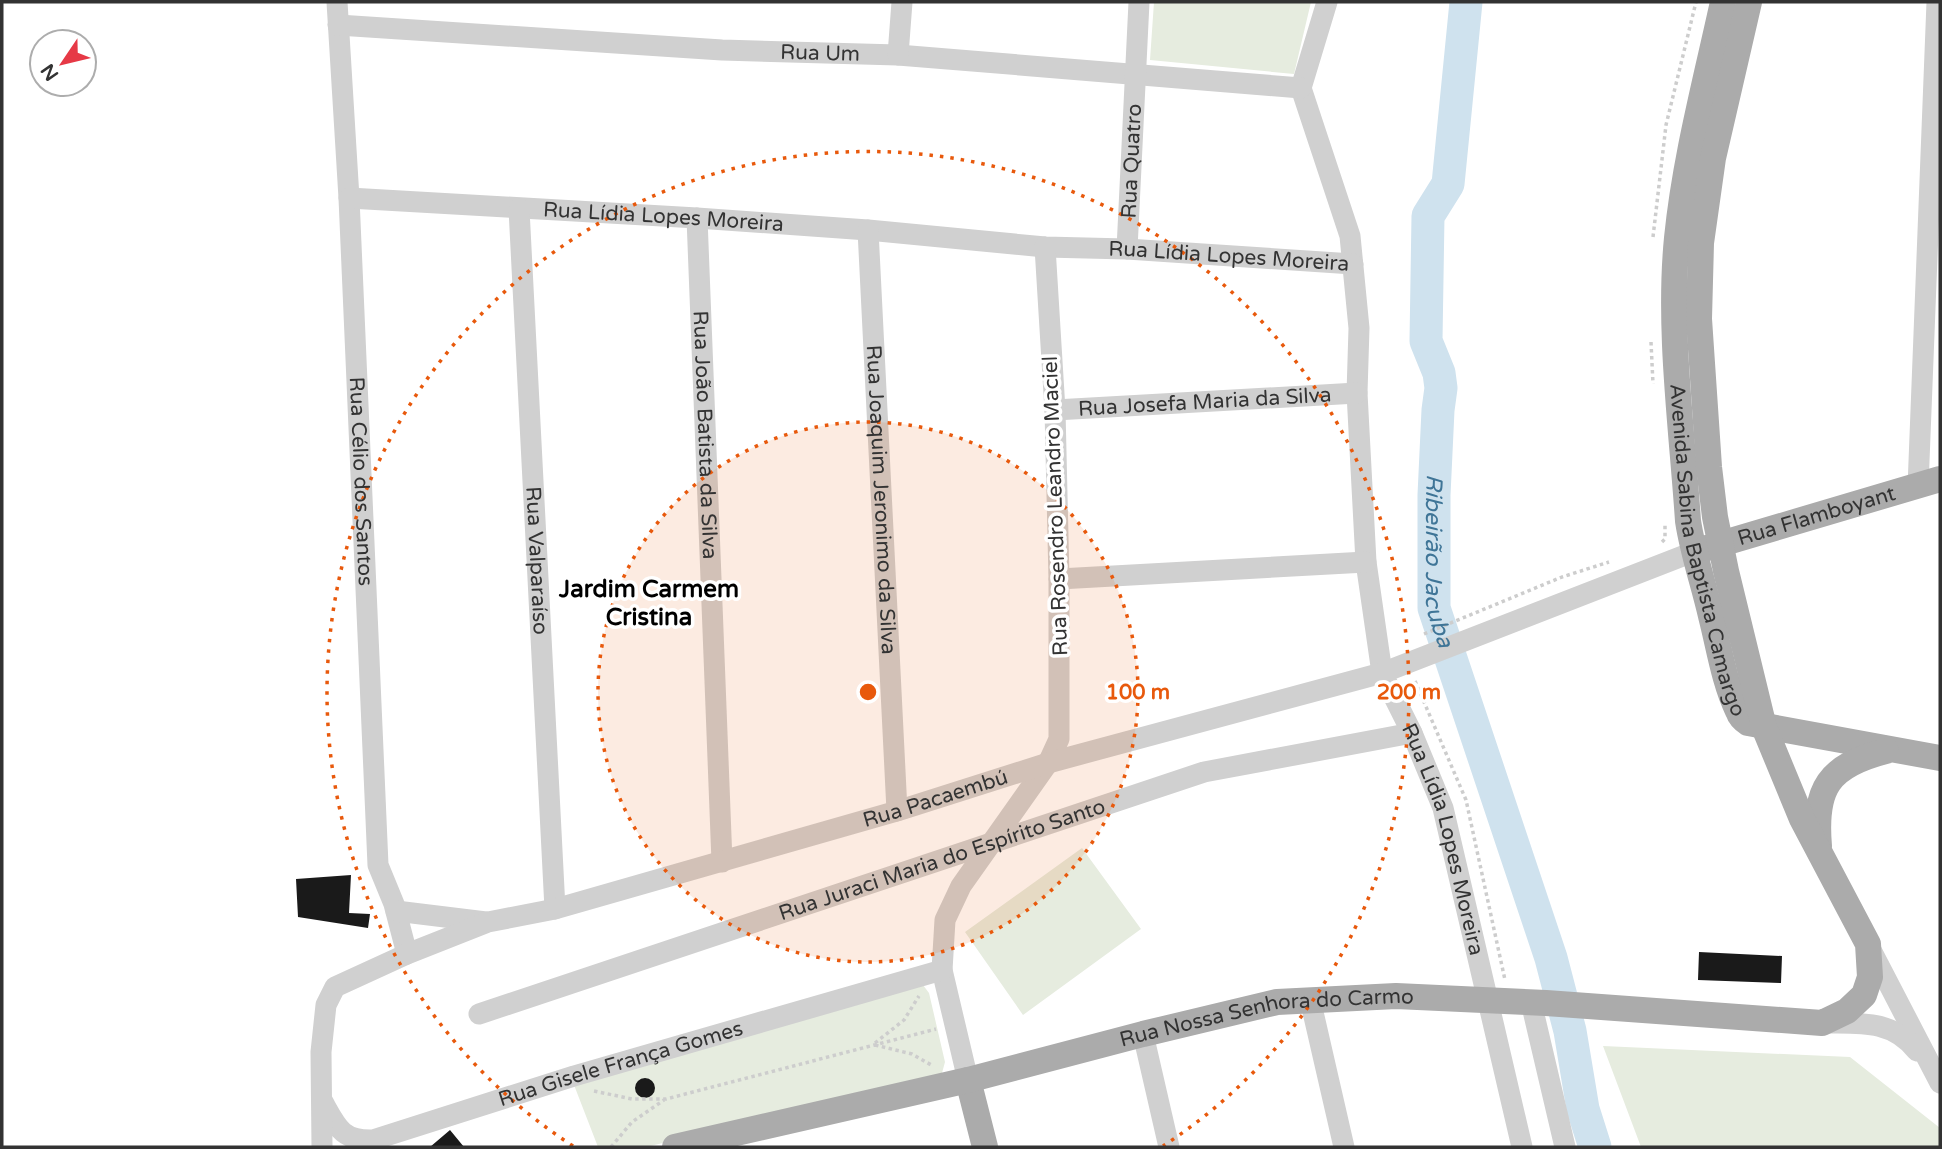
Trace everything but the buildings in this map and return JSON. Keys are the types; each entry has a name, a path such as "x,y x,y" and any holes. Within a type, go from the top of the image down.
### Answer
{"main road":[{"name":"Avenida Sabina Baptista Camargo","path":"1723,2 1690,149 1677,239 1675,326 1688,521 1693,552 1702,576 1737,709 1742,719 1764,727 1715,517 1699,319 1701,256 1713,158 1749,2"},
{"name":"Rua Flamboyant","path":"1693,552 1929,483"},
{"path":"1764,727 1940,758"},
{"path":"1764,727 1802,818 1868,944 1870,977 1864,995 1847,1011 1822,1023"},
{"path":"1819,851 1816,817 1824,788 1846,766 1866,756 1889,750"},
{"name":"Rua Nossa Senhora do Carmo","path":"675,1147 968,1080 1277,1002 1396,996 1518,999 1822,1023"},
{"path":"977,1118 987,1093 1006,1070"},
{"path":"968,1080 985,1147"}],"street":[{"name":"Rua Célio dos Santos","path":"337,2 349,198 378,865 396,911 407,954"},
{"path":"898,55 902,2"},
{"name":"Rua Quatro","path":"1127,249 1139,2"},
{"path":"1327,2 1301,88 1350,236 1353,264"},
{"path":"1929,483 1937,2"},
{"name":"Rua Um","path":"338,26 722,50 898,55 1301,88"},
{"name":"Rua Lídia Lopes Moreira","path":"349,198 868,230 1045,247 1127,249 1353,264 1359,328 1357,393 1366,562 1382,673 1412,733 1518,999"},
{"name":"Rua Valparaíso","path":"519,209 555,909"},
{"name":"Rua João Batista da Silva","path":"697,218 722,862"},
{"name":"Rua Joaquim Jeronimo da Silva","path":"868,230 897,811"},
{"name":"Rua Rosendro Leandro Maciel","path":"968,1080 942,970 945,920 961,886 1048,763 1059,740 1055,410 1045,247"},
{"name":"Rua Josefa Maria da Silva","path":"1055,410 1357,393"},
{"name":"Rua Pacaembú","path":"321,1147 320,1097 326,1005 335,987 407,954 488,922 555,909 897,811 1048,763 1382,673 1693,552"},
{"path":"1059,579 1366,562"},
{"name":"Rua Juraci Maria do Espírito Santo","path":"479,1014 1204,772 1412,733"},
{"name":"Rua Pacaembú","path":"396,911 488,922"},
{"path":"1868,944 1939,1081"},
{"name":"Rua Gisele França Gomes","path":"320,1097 337,1128 358,1140 373,1140 574,1076 942,970"},
{"path":"1310,999 1343,1147"},
{"path":"1518,999 1522,1147"},
{"path":"1518,999 1565,1147"},
{"path":"1822,1023 1865,1024 1899,1032 1939,1081"},
{"path":"1143,1034 1169,1147"}],"path":[{"path":"1657,245 1665,187"},
{"path":"1417,660 1466,800 1518,999"},
{"path":"873,1045 904,1020 915,1005 921,990"},
{"path":"587,1089 618,1097 666,1099 936,1029"},
{"path":"873,1045 912,1054 936,1068"},
{"path":"611,1147 632,1122 666,1099"}],"shaded area":[{"path":"1154,2 1311,2 1294,74 1150,60"},
{"path":"1082,848 1141,929 1023,1015 965,932"},
{"path":"923,985 929,993 945,1062 942,1073 932,1079 646,1147 598,1147 574,1085"},
{"path":"1603,1046 1850,1057 1940,1128 1940,1147 1641,1147"}],"waterway":[{"name":"Ribeirão Jacuba","path":"1466,2 1448,184 1428,216 1426,341 1439,373 1441,388 1434,495 1434,608 1551,958 1570,1031 1583,1109 1595,1147"}],"district":[{"name":"Jardim Carmem Cristina","path":"649,603"}]}
